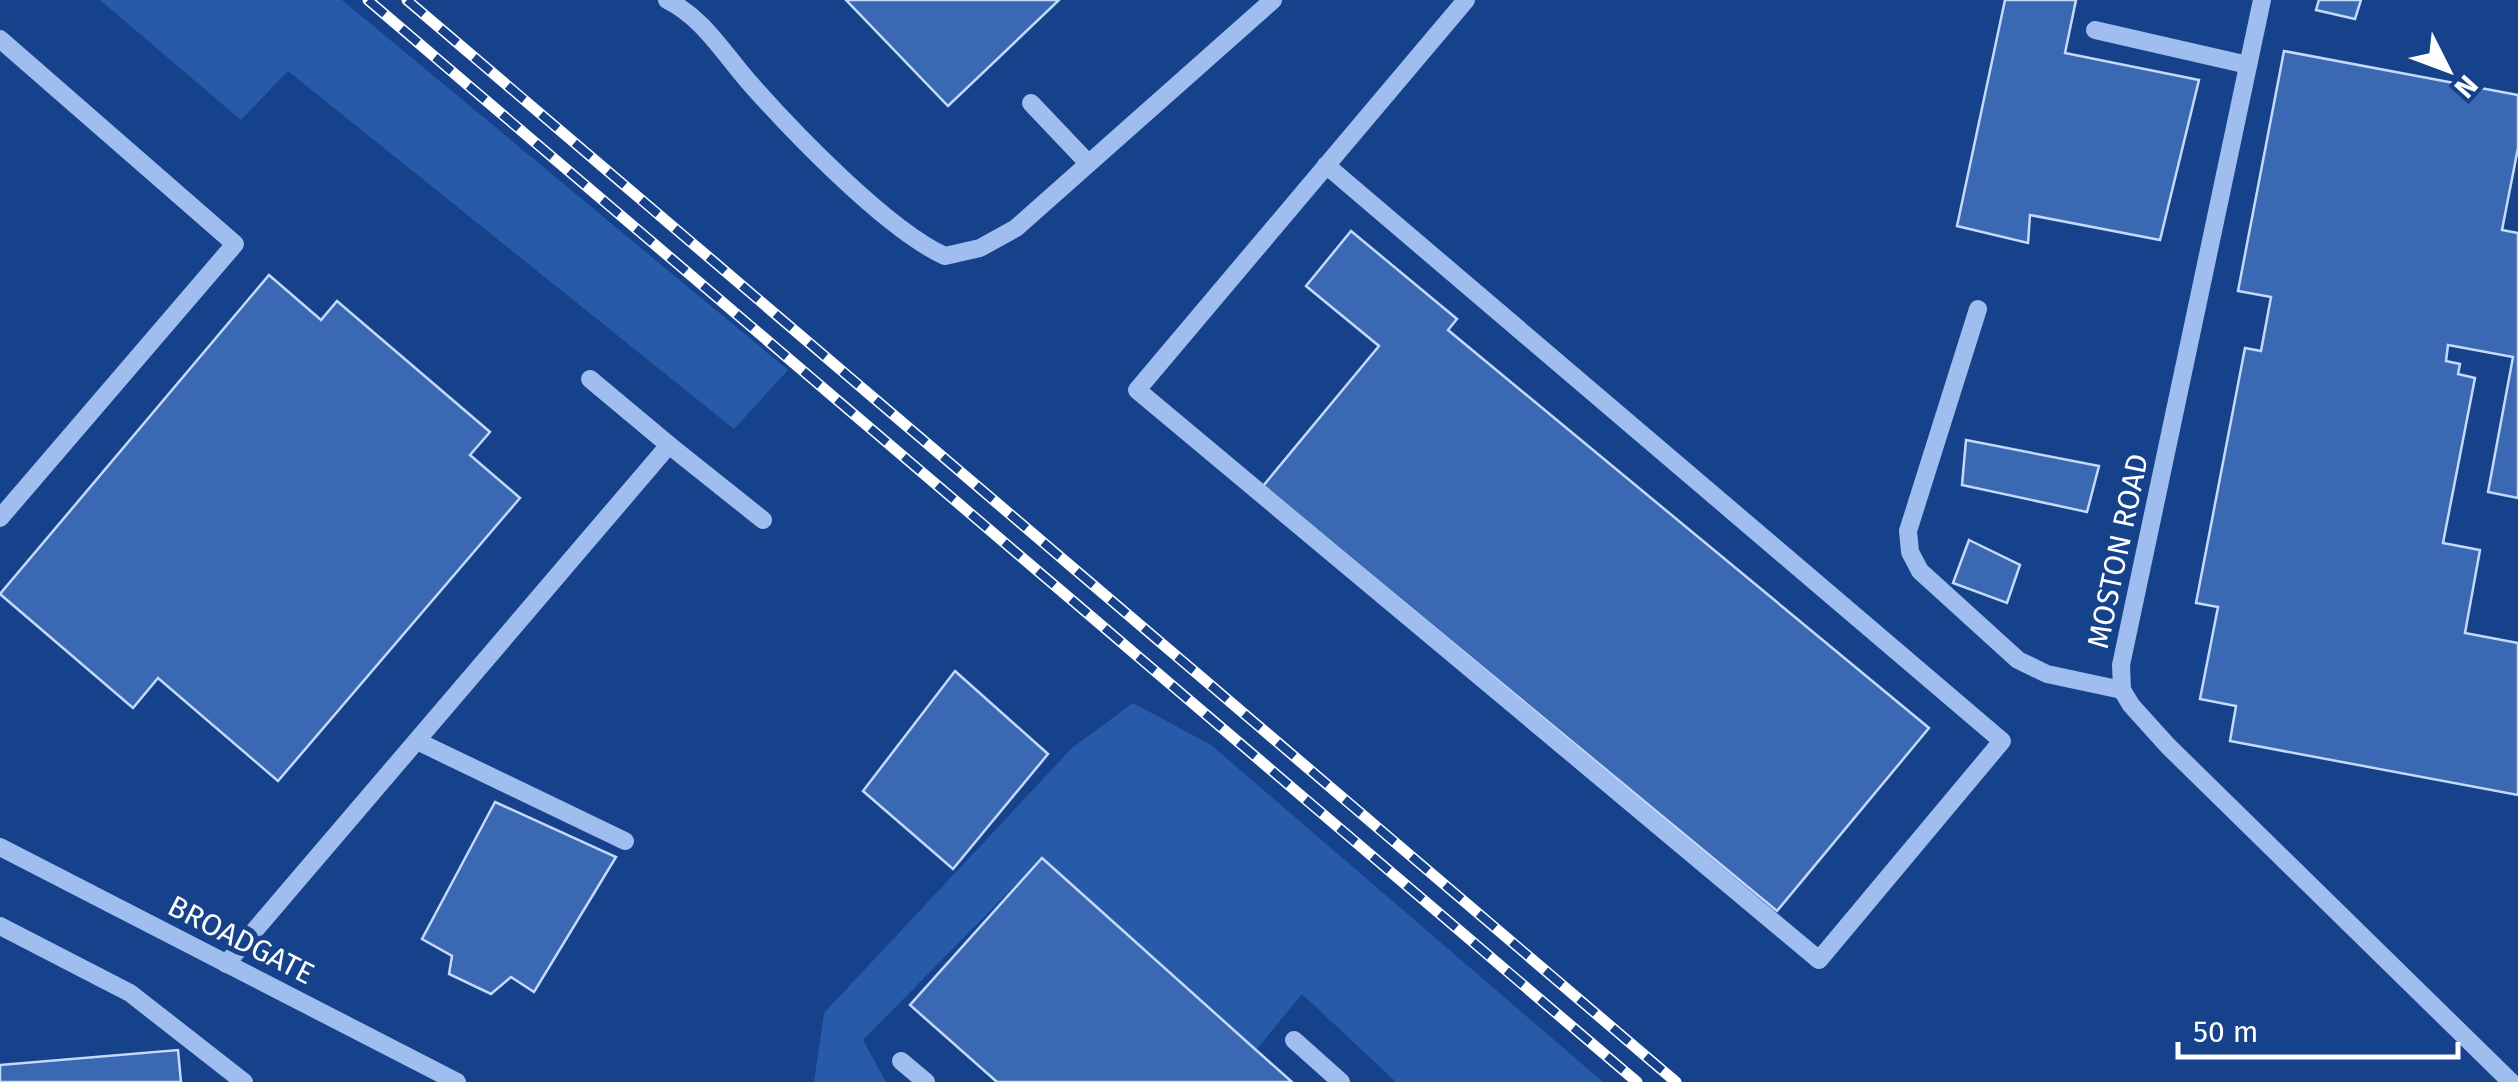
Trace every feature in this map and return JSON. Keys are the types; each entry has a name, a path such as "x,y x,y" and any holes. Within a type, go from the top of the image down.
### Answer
{"street":[{"path":"666,0 692,13 750,84 900,231 945,256 980,248 1016,228 1273,0"},
{"path":"1326,164 2002,741 1819,960 1137,390 1326,164 1466,0"},
{"name":"MOSTON ROAD","path":"2262,0 2121,665 2122,690 2168,746 2512,1082"},
{"path":"2095,30 2248,66"},
{"path":"0,39 235,244 0,518"},
{"path":"1031,103 1088,163"},
{"path":"1978,309 1908,531 1910,552 1920,572 2018,660 2046,674 2122,690"},
{"path":"590,379 764,520"},
{"path":"226,964 669,445"},
{"path":"417,741 624,841"},
{"name":"BROADGATE","path":"0,847 457,1082"},
{"path":"0,926 130,993 244,1082"},
{"path":"1294,1040 1341,1082"},
{"path":"901,1061 926,1082"}],"shaded area":[{"path":"100,0 342,0 788,370 734,429 288,71 241,120"},
{"path":"1133,703 1211,745 1603,1082 1396,1082 1302,994 1256,1050 1042,858 863,1040 886,1082 814,1082 824,1013 1072,748"}],"building":[{"path":"846,0 1059,0 948,106"},
{"path":"2005,0 2076,0 2065,53 2199,80 2160,240 2030,215 2028,243 1957,226"},
{"path":"2319,0 2361,0 2355,19 2316,10"},
{"path":"2284,51 2518,95 2518,148 2502,230 2518,233 2518,498 2488,492 2513,357 2448,345 2446,361 2460,364 2458,374 2475,378 2443,543 2480,550 2465,633 2518,643 2518,795 2230,741 2236,706 2200,699 2218,607 2196,603 2245,348 2261,351 2271,297 2238,291"},
{"path":"1351,231 1457,319 1448,330 1929,728 1777,911 1263,486 1379,346 1306,286"},
{"path":"269,275 321,320 337,301 490,432 470,455 520,498 278,781 158,678 133,708 0,594"},
{"path":"1966,440 2099,466 2087,512 1962,485"},
{"path":"1969,540 2020,565 2007,603 1953,583"},
{"path":"955,671 1048,754 953,869 863,791"},
{"path":"495,802 616,857 534,992 511,977 491,994 449,974 452,956 422,939"},
{"path":"1042,858 1292,1082 997,1082 910,1005"},
{"path":"178,1050 181,1082 0,1082 0,1065"}],"railway":[{"path":"368,0 1637,1082"},
{"path":"407,0 1676,1082"}]}
